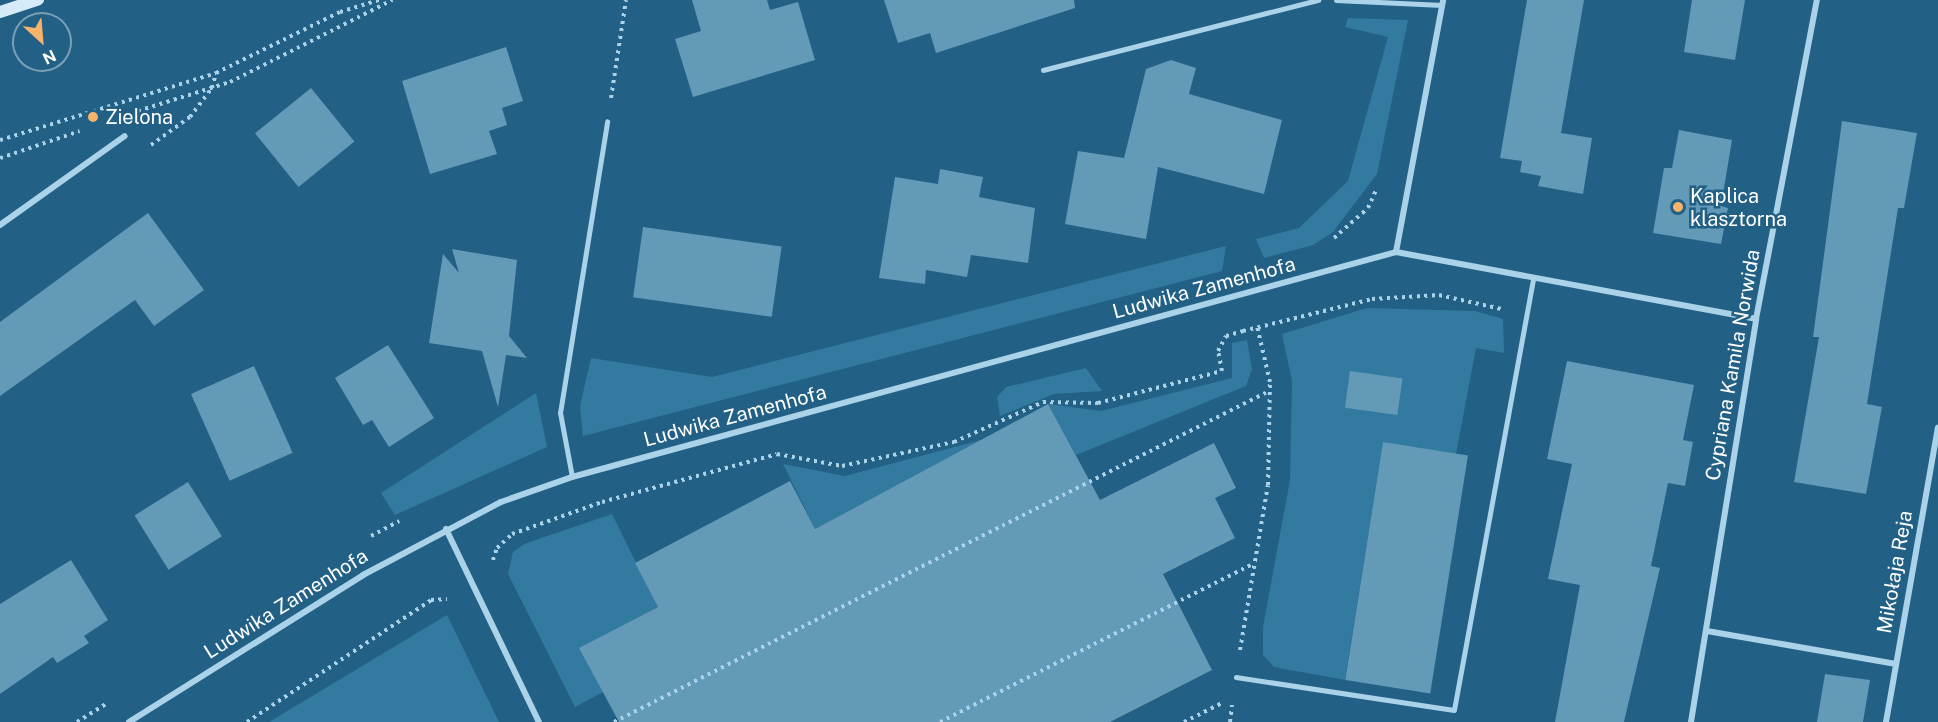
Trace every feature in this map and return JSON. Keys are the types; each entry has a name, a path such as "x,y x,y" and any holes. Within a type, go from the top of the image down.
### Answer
{"main road":[{"path":"0,12 38,0"}],"street":[{"name":"Cypriana Kamila Norwida","path":"1691,722 1756,319 1816,0"},
{"path":"1396,252 1443,2"},
{"path":"0,225 124,136"},
{"name":"Ludwika Zamenhofa","path":"129,722 446,529 572,477 1396,252 1756,319"},
{"name":"Mikołaja Reja","path":"1886,722 1938,428"},
{"path":"446,529 539,722"},
{"path":"1707,631 1896,664"}],"lane":[{"path":"1043,70 1318,0"},
{"path":"1336,0 1443,2"},
{"path":"572,477 560,413 607,122"},
{"path":"1236,677 1454,710 1533,278"}],"path":[{"path":"0,141 216,74 340,12 379,0"},
{"path":"127,115 230,82 392,0"},
{"path":"607,122 626,0"},
{"path":"0,158 90,128"},
{"path":"1236,677 1268,485 1269,391 1252,292"},
{"path":"247,722 431,600 446,598 456,610 503,588 492,566 497,548 512,534 602,502 777,454 842,466 954,442 1043,402 1098,403 1222,371 1218,351 1226,336 1372,299 1439,295 1526,314"},
{"path":"614,722 1269,391"},
{"path":"940,722 1254,564"},
{"path":"1184,722 1233,698 1230,722"}],"shaded area":[{"path":"1348,18 1408,20 1377,174 1333,232 1313,245 1264,258 1256,239 1299,228 1348,181 1388,37 1345,27"},
{"path":"1226,246 1222,271 583,436 580,406 591,358 712,377"},
{"path":"1367,308 1475,311 1503,319 1504,353 1476,348 1456,454 1383,443 1345,680 1274,667 1263,655 1263,627 1290,480 1292,381 1282,334"},
{"path":"1247,340 1252,369 1246,386 1076,455 1048,404 1101,411 1232,378 1232,343"},
{"path":"1086,368 1102,391 1054,394 1000,416 997,397 1006,387"},
{"path":"536,393 547,447 395,515 381,493"},
{"path":"981,440 815,529 783,464 845,476"},
{"path":"612,514 658,607 580,648 603,692 575,707 508,574 513,552 524,544"},
{"path":"447,615 499,722 269,722"}],"building":[{"path":"692,0 767,0 770,10 798,2 815,60 693,97 675,39 701,31"},
{"path":"884,0 1074,0 1075,8 936,53 930,33 898,43"},
{"path":"1527,0 1584,0 1561,133 1592,138 1583,194 1538,186 1541,176 1520,172 1522,161 1500,158"},
{"path":"1692,0 1745,0 1735,60 1684,52"},
{"path":"506,47 523,101 502,108 507,125 489,131 497,154 430,174 402,81"},
{"path":"1171,60 1196,68 1189,94 1282,120 1264,194 1158,167 1146,239 1065,224 1078,151 1124,158 1146,69"},
{"path":"311,88 354,142 298,187 255,133"},
{"path":"1842,121 1917,133 1904,208 1898,208 1867,404 1882,407 1866,494 1794,482 1819,337 1813,337"},
{"path":"1679,130 1732,140 1721,206 1728,208 1721,244 1653,233 1664,168 1672,168"},
{"path":"940,169 983,177 979,197 1035,208 1028,263 971,255 967,277 926,270 925,284 879,278 895,177 938,184"},
{"path":"148,213 204,290 154,326 135,300 0,396 0,322"},
{"path":"643,227 782,246 772,317 633,297"},
{"path":"452,249 517,260 509,336 527,358 506,355 498,407 482,351 429,343 443,254 459,273"},
{"path":"388,345 434,418 389,447 372,420 363,425 335,378"},
{"path":"1567,361 1694,385 1683,440 1693,442 1685,486 1668,483 1651,566 1660,568 1624,722 1555,722 1580,585 1548,579 1572,464 1547,459"},
{"path":"254,366 293,453 230,481 191,394"},
{"path":"1350,371 1402,378 1397,415 1345,408"},
{"path":"1048,404 1100,500 1214,443 1236,488 1215,498 1235,538 1163,574 1212,670 1110,722 619,722 579,648 658,607 635,563 790,481 815,529"},
{"path":"1383,442 1468,455 1430,693 1345,680"},
{"path":"188,482 222,536 168,570 135,515"},
{"path":"71,560 108,620 84,636 89,643 57,663 53,657 0,694 0,604"},
{"path":"1825,674 1870,680 1863,722 1817,722"}],"place":[{"name":"Zielona","path":"93,117"},
{"name":"Kaplica klasztorna","path":"1678,207"}]}
